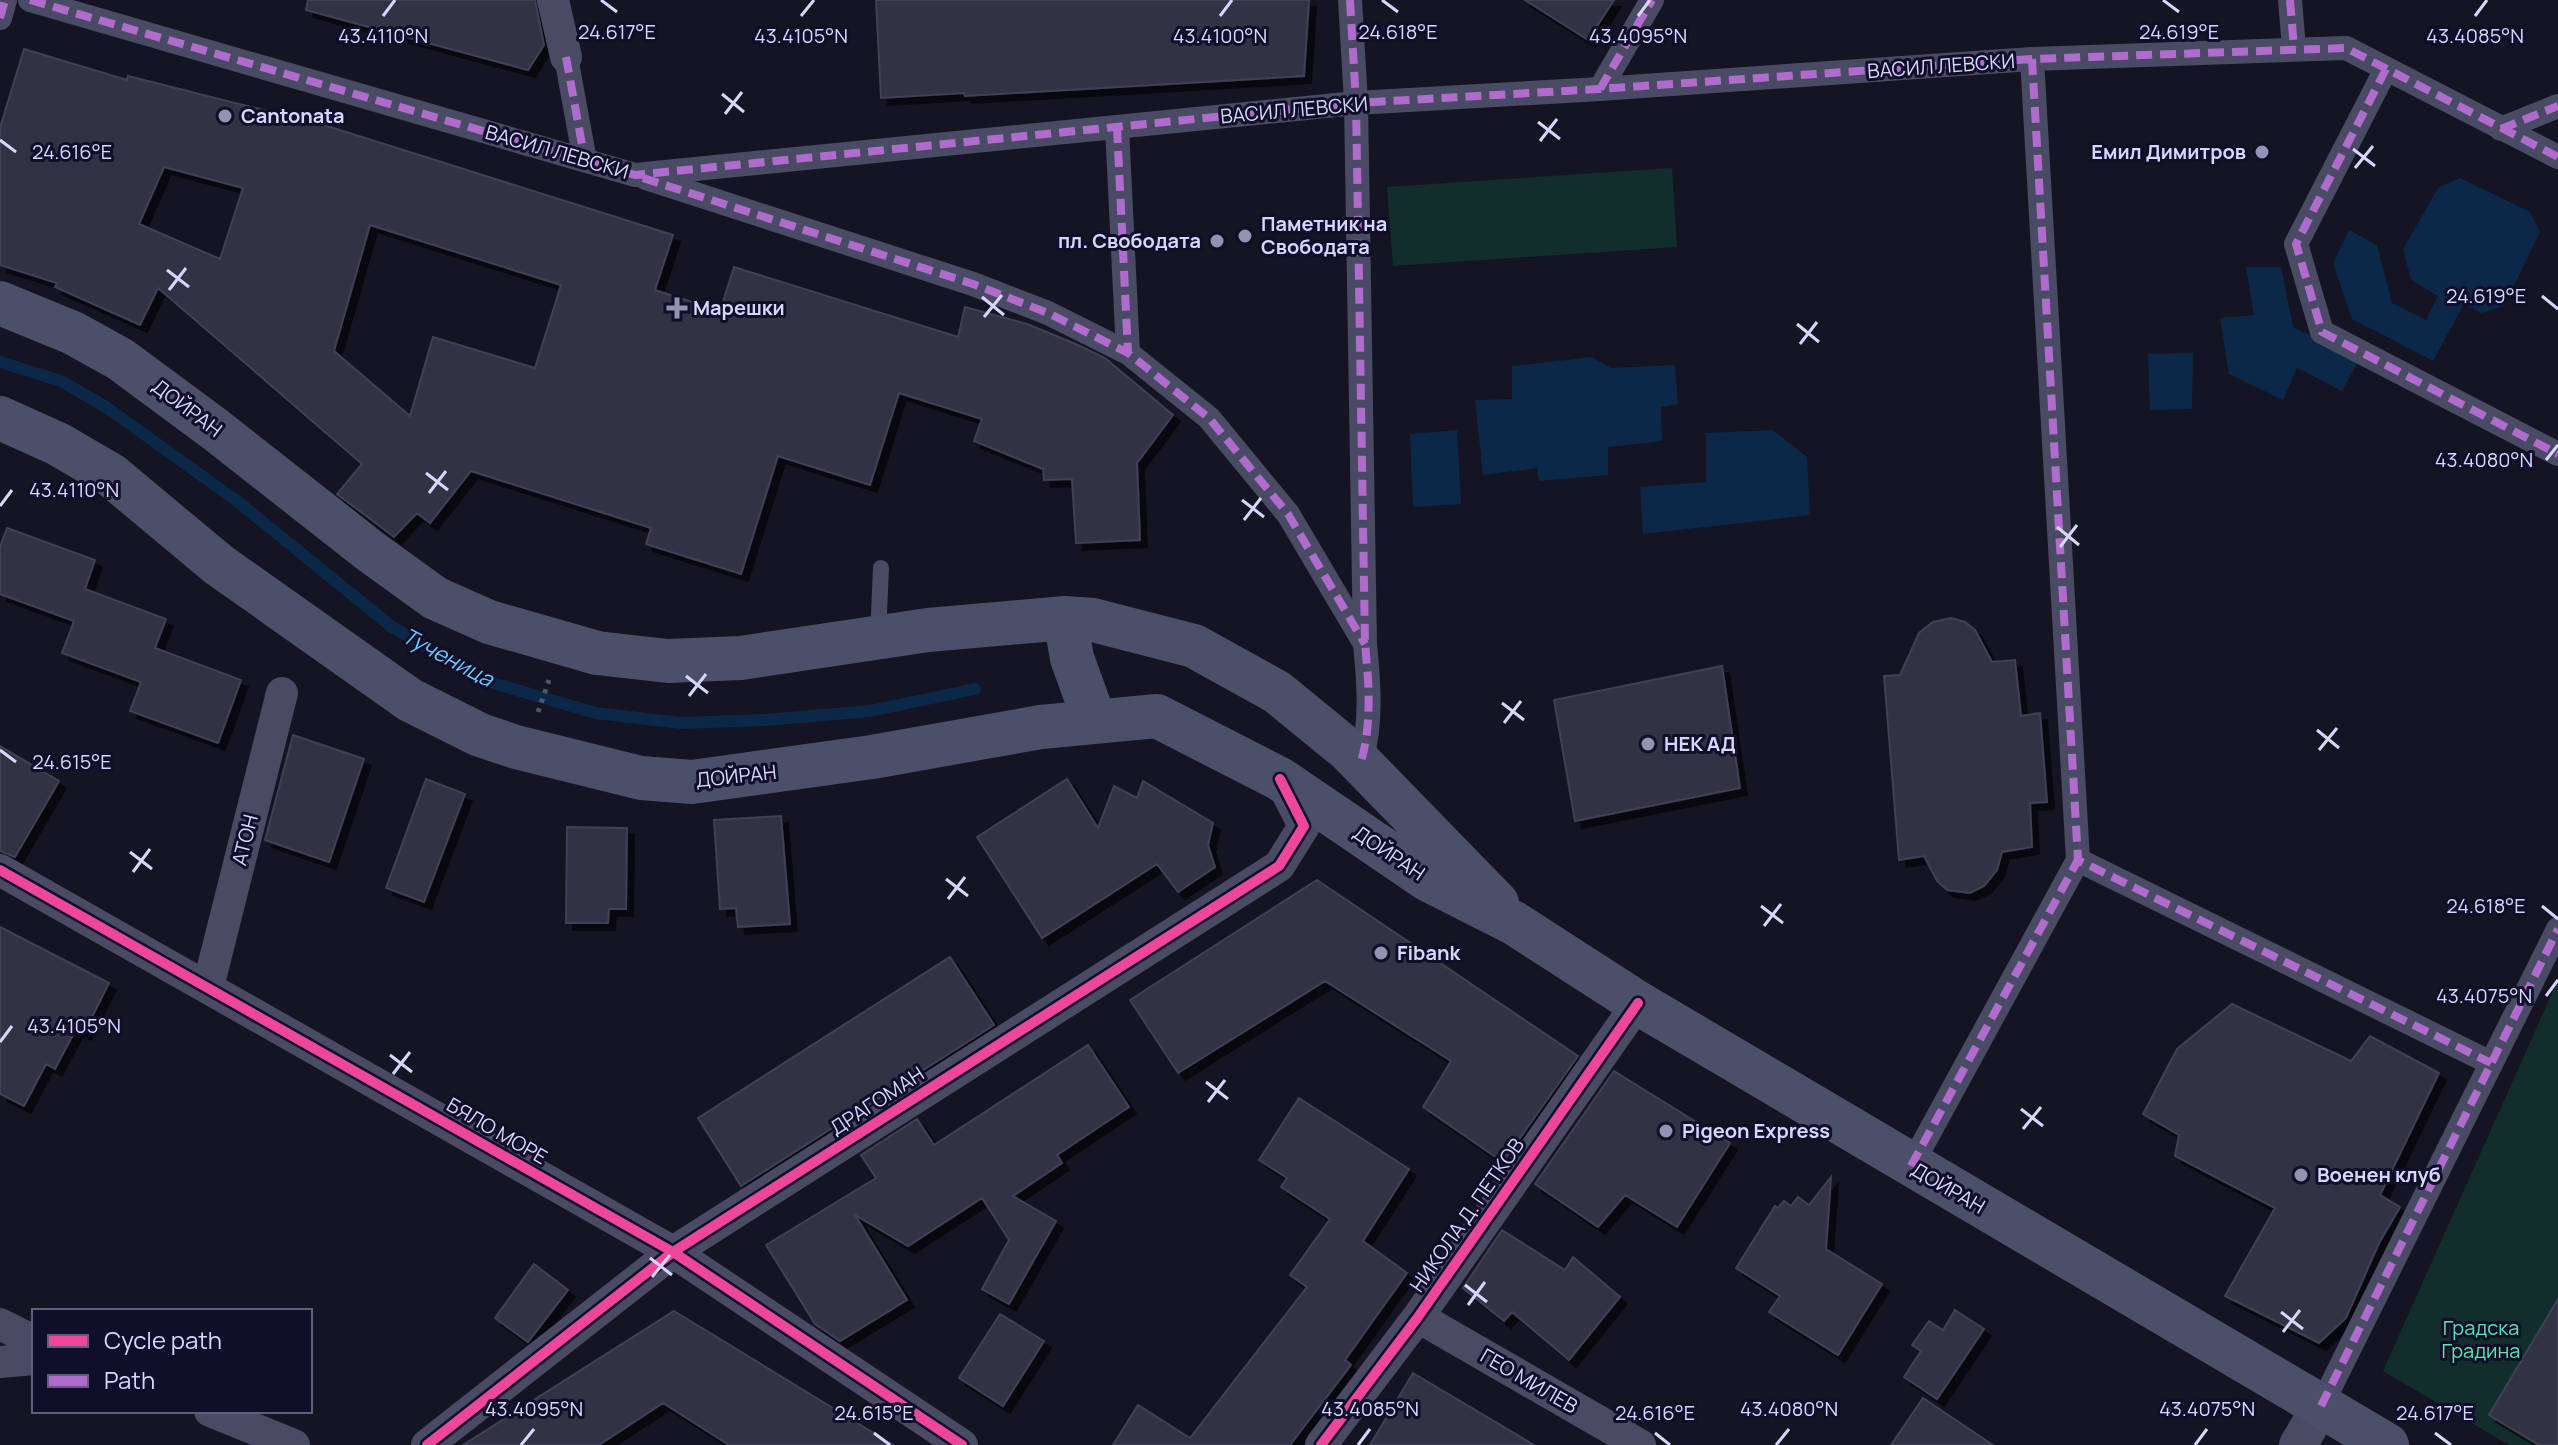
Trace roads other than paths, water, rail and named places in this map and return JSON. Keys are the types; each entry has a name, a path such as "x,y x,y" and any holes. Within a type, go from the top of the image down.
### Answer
{"main road":[{"name":"ДОЙРАН","path":"0,303 73,333 120,359 422,589 489,622 597,653 668,661 741,658 878,637 1065,618 1093,620 1194,646 1277,692 1354,756 1514,923"},
{"name":"ДОЙРАН","path":"0,418 58,444 111,475 219,565 410,700 480,735 516,747 641,778 692,782 872,757 1041,727 1157,716 1280,779 1427,879 1514,923 1638,1003 1911,1166 2318,1426 2387,1445"},
{"path":"1065,618 1072,658 1095,722"}],"street":[{"path":"0,18 5,0"},
{"name":"ВАСИЛ ЛЕВСКИ","path":"30,0 635,175 1356,103 2032,59 2294,48 2346,48 2558,157"},
{"path":"553,0 585,161"},
{"path":"1350,0 1356,103 1365,644 1369,683 1369,735 1354,756"},
{"path":"1600,89 1652,0"},
{"path":"2290,0 2294,48"},
{"path":"1911,1166 2078,860 2032,59"},
{"path":"2386,69 2296,244 2322,332 2558,454"},
{"path":"2501,129 2558,106"},
{"path":"1117,127 1128,353"},
{"path":"635,175 973,284 1048,313 1128,353 1209,418 1278,502 1365,644"},
{"name":"АТОН","path":"208,987 282,693"},
{"name":"ДРАГОМАН","path":"427,1445 673,1252 1279,866 1304,826 1280,779"},
{"path":"2078,860 2491,1063"},
{"name":"БЯЛО МОРЕ","path":"0,870 673,1252 962,1445"},
{"path":"2298,1445 2318,1426 2558,929"},
{"name":"НИКОЛА Д. ПЕТКОВ","path":"1321,1445 1418,1317 1638,1003"},
{"name":"ГЕО МИЛЕВ","path":"1418,1317 1640,1445"},
{"path":"0,1324 32,1340"},
{"path":"0,1362 32,1359"},
{"path":"215,1413 294,1445"}],"lane":[{"path":"878,637 881,568"}],"water":[{"path":"2460,178 2530,212 2540,232 2504,306 2482,313 2464,304 2433,361 2352,319 2333,263 2349,230 2377,245 2392,303 2426,320 2438,296 2411,280 2403,249 2438,188"},
{"path":"2246,267 2281,267 2293,327 2359,360 2342,391 2297,368 2283,400 2229,374 2220,318 2254,315"},
{"path":"2193,353 2192,409 2150,410 2148,354"},
{"path":"1592,357 1611,368 1675,365 1678,404 1661,407 1662,441 1608,447 1608,475 1539,481 1537,468 1483,475 1475,400 1512,399 1512,366"},
{"path":"1457,430 1461,504 1413,507 1410,434"},
{"path":"1773,430 1807,457 1810,515 1643,534 1640,487 1706,482 1706,433"}],"waterway":[{"name":"Тученица","path":"0,362 61,381 106,407 237,501 392,627 489,682 596,713 681,723 870,711 975,689"}],"place":[{"name":"Cantonata","path":"225,116"},
{"name":"Емил Димитров","path":"2262,152"},
{"name":"Паметник на Свободата","path":"1245,236"},
{"name":"пл. Свободата","path":"1217,241"},
{"name":"Марешки","path":"677,308"},
{"name":"НЕК АД","path":"1648,744"},
{"name":"Fibank","path":"1381,953"},
{"name":"Pigeon Express","path":"1666,1131"},
{"name":"Военен клуб","path":"2301,1175"}],"park label":[{"name":"Градска Градина","path":"2481,1340"}]}
